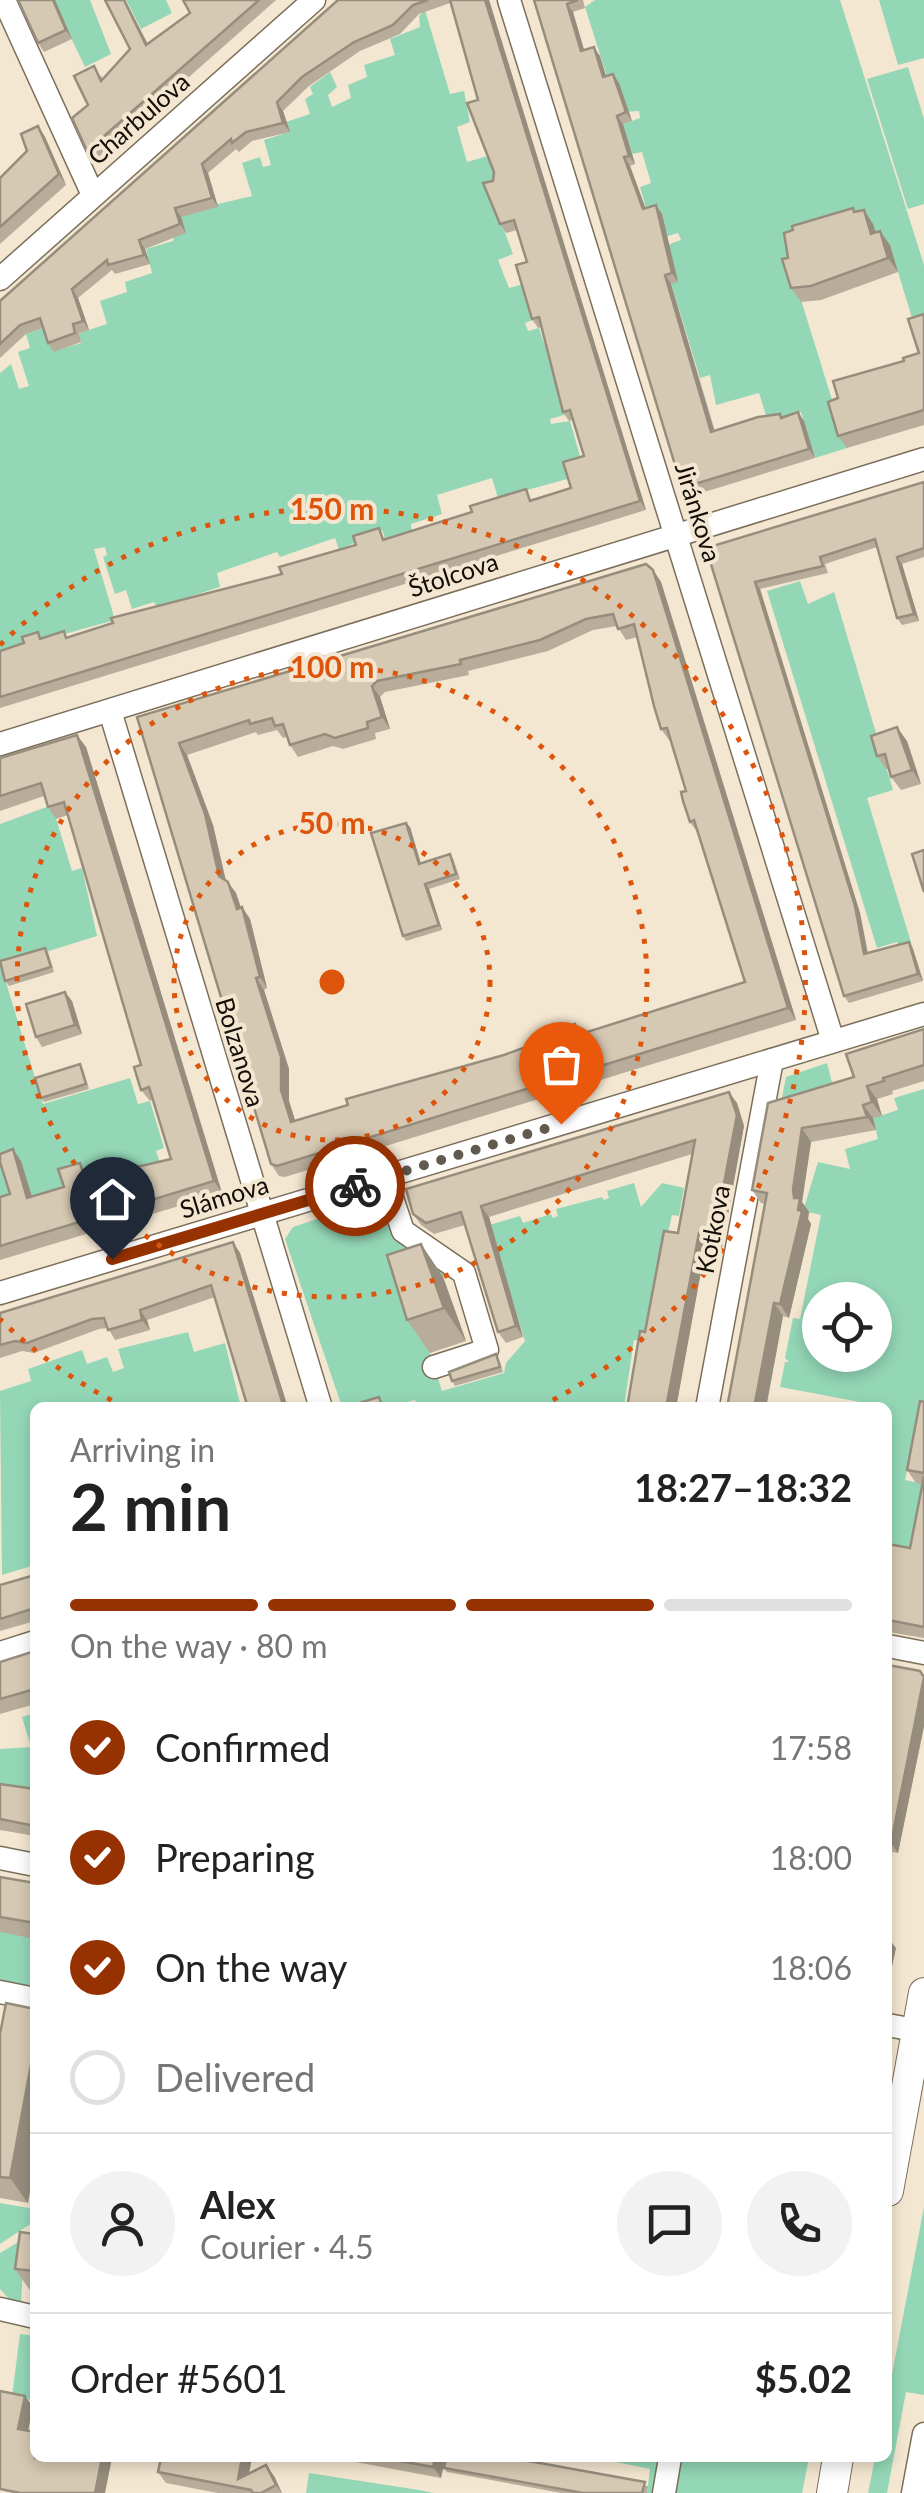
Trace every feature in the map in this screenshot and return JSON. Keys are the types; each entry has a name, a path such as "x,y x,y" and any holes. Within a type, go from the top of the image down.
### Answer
{"main road":[{"path":"892,2161 910,2029 924,1993"},
{"path":"832,2493 837,2462"}],"street":[{"path":"4,0 93,195"},
{"name":"Charbulova","path":"0,278 314,0"},
{"name":"Jiránkova","path":"509,0 833,1041"},
{"name":"Štolcova","path":"0,744 924,458"},
{"name":"Bolzanova","path":"110,711 320,1402"},
{"name":"Slámova","path":"0,1293 924,1014"},
{"name":"Kotkova","path":"707,1402 772,1060"},
{"path":"384,1177 402,1230 464,1273 488,1350 434,1366"},
{"path":"0,1653 30,1644"},
{"path":"892,1647 924,1653"},
{"path":"0,1858 30,1863"},
{"path":"0,1992 30,1998"},
{"path":"0,2310 30,2316"},
{"path":"913,2493 924,2434"},
{"path":"664,2493 669,2462"}],"green space":[{"path":"53,0 90,0 111,54 85,67"},
{"path":"126,0 166,0 172,13 141,29"},
{"path":"595,0 840,0 924,265 924,329 916,331 890,246 793,274 847,448 815,458 801,412 768,422 759,393 716,405 710,375 700,378 671,283 667,245 681,240 678,233 665,237 662,214 649,218 640,187 651,183 642,152 632,154 623,124 640,118 639,111 622,112 619,83 610,86 585,7"},
{"path":"879,0 924,0 924,58 898,65"},
{"path":"425,10 450,94 464,91 470,122 457,127 467,162 491,155 499,190 496,209 513,254 498,260 509,288 527,283 535,319 525,323 528,331 539,328 568,414 550,419 551,424 570,421 583,467 571,478 498,498 492,478 437,495 442,514 411,524 412,532 386,540 382,530 339,550 335,538 280,557 277,552 217,573 220,587 157,607 154,602 132,609 126,590 115,594 103,557 107,555 105,547 94,549 115,620 0,652 0,373 11,364 19,389 29,386 18,352 30,348 26,334 46,327 55,351 81,343 79,333 107,324 100,301 127,292 125,282 152,273 146,249 173,241 180,213 252,196 242,163 260,157 263,167 271,165 264,140 289,132 286,122 310,114 305,99 313,94 310,87 330,72 337,87 328,95 332,107 351,98 348,85 367,77 364,65 395,55 390,39 420,27 419,16"},
{"path":"908,67 924,119 924,204 908,209 867,79"},
{"path":"800,581 808,604 834,592 893,790 867,798 913,949 901,953 897,942 877,948 767,591"},
{"path":"52,805 72,871 82,868 97,936 1,966 43,1104 130,1078 138,1104 150,1101 164,1148 156,1151 163,1173 72,1199 0,1209 0,824"},
{"path":"827,1063 835,1094 780,1108 786,1077"},
{"path":"924,1089 924,1414 918,1413 905,1480 923,1484 909,1559 892,1556 892,1402 860,1402 780,1387 785,1362 789,1362 785,1358 793,1318 800,1319 802,1309 802,1372 892,1372 892,1282 807,1282 821,1215 803,1211 818,1162 850,1169 845,1149 878,1139 873,1118 898,1110 894,1098"},
{"path":"634,1183 641,1207 662,1183 684,1188 679,1216 672,1215 643,1341 634,1340 625,1402 340,1402 285,1239 293,1227 383,1197 438,1258 447,1276 410,1288 442,1391 504,1373 506,1363 525,1341 489,1225 520,1216 523,1223 551,1214 553,1218 558,1216 556,1209 609,1198 607,1191"},
{"path":"188,1332 194,1352 225,1343 240,1402 30,1402 30,1567 2,1575 0,1391 31,1381 28,1369 82,1350 87,1364 107,1357 113,1372 124,1368 118,1349"},
{"path":"30,1715 30,1744 22,1717"},
{"path":"30,1747 30,1791 0,1786 0,1749"},
{"path":"0,1879 30,1885 30,1988 0,1982"},
{"path":"0,2203 30,2208 30,2224 0,2244"},
{"path":"924,2207 924,2395 906,2392 887,2493 868,2493 874,2462 892,2462 892,2374"},
{"path":"25,2238 21,2302 11,2301 0,2289 0,2253"},
{"path":"20,2334 30,2335 30,2400 12,2396"},
{"path":"616,2462 808,2462 802,2493 647,2493 650,2469"},
{"path":"309,2473 419,2490 434,2493 306,2493"}],"building":[{"path":"18,0 53,0 66,30 38,43"},
{"path":"105,0 124,0 146,45 190,13 183,0 259,0 87,151 72,118 88,105 74,76 94,66 101,81 130,49"},
{"path":"338,0 428,0 413,5 393,25 354,42 302,77 277,102 283,123 246,132 232,143 231,139 202,164 212,198 175,208 180,224 139,240 144,255 108,265 107,260 72,289 83,321 73,324 75,333 48,343 40,318 20,325 0,344 0,301"},
{"path":"450,0 485,0 640,501 0,697 0,651 24,643 22,637 38,632 40,639 64,631 66,638 113,623 111,618 282,574 279,567 356,545 353,536 379,528 383,540 472,512 470,506 526,489 530,501 571,488 563,462 584,456 570,410 563,412 539,317 532,319 516,265 527,262 514,220 500,224 483,183 493,181 494,172 467,103 478,100"},
{"path":"534,0 578,0 567,4 581,51 594,47 603,77 613,74 626,112 617,116 629,156 624,157 643,209 656,205 672,273 665,275 711,432 758,417 780,414 781,418 798,412 809,449 682,488"},
{"path":"38,126 59,174 0,227 0,178 27,151 21,134"},
{"path":"853,208 854,212 864,210 871,234 880,231 888,258 811,286 791,288 782,259 788,258 784,233 793,230 792,226"},
{"path":"924,314 924,410 838,436 828,402 838,398 833,381 919,353 908,319"},
{"path":"924,482 924,548 897,557 914,614 897,618 875,539 820,557 823,566 755,582 855,906 864,954 909,942 918,974 844,996 706,548"},
{"path":"646,564 653,570 788,1008 277,1166 271,1164 137,717","holes":["613,614 618,629 634,624 661,729 667,728 686,791 681,792 683,801 690,822 694,820 745,982 578,1035 575,1024 540,1035 542,1041 504,1055 346,1099 348,1105 291,1122 281,1090 281,1057 256,978 260,977 242,907 237,909 228,882 219,876 205,814 179,743 249,720 250,724 272,718 275,726 283,724 290,745 325,734 335,738 368,728 367,722 382,717 372,686 377,681 461,664 460,660 540,640 586,619"]},
{"path":"897,727 912,770 891,777 885,754 877,756 871,736"},
{"path":"77,735 214,1181 0,1246 0,1197 10,1194 0,1154 13,1149 27,1198 64,1187 58,1169 80,1163 85,1179 171,1159 149,1087 141,1090 134,1067 141,1065 64,802 48,807 41,783 0,796 0,758"},
{"path":"406,823 419,864 450,854 456,874 425,884 439,925 403,936 371,833"},
{"path":"924,850 924,892 912,854"},
{"path":"45,948 51,967 5,981 0,961"},
{"path":"65,992 75,1025 36,1037 26,1004"},
{"path":"924,1029 924,1065 867,1086 872,1102 863,1105 867,1117 802,1128 793,1189 794,1198 800,1198 798,1210 802,1211 780,1304 774,1303 755,1402 728,1402 767,1193 752,1190 768,1103 854,1077 846,1054"},
{"path":"80,1064 86,1084 41,1098 35,1078"},
{"path":"729,1092 737,1115 714,1236 699,1233 667,1402 628,1402 664,1231 678,1233 695,1140 481,1206 516,1326 498,1332 461,1212 426,1223 413,1214 406,1189"},
{"path":"233,1242 282,1402 246,1402 211,1285 140,1310 142,1320 108,1330 104,1318 92,1319 27,1343 0,1345 0,1313"},
{"path":"421,1244 444,1308 407,1320 387,1255"},
{"path":"496,1354 500,1367 452,1381 449,1372"},
{"path":"920,1401 924,1402 924,1473 907,1470"},
{"path":"924,1476 924,1627 892,1621 892,1545 910,1548"},
{"path":"30,1576 30,1610 0,1619 0,1585"},
{"path":"30,1653 30,1690 0,1699 0,1662"},
{"path":"892,1666 920,1671 924,1677 892,1838"},
{"path":"0,1784 30,1788 30,1825 0,1819"},
{"path":"0,1877 30,1882 30,1922 0,1917"},
{"path":"6,2003 30,2008 30,2070 10,2178 0,2177 0,2034"},
{"path":"20,2232 30,2233 30,2270 15,2269"},
{"path":"0,2391 25,2396 18,2429 30,2431 30,2462 101,2462 95,2493 20,2493 0,2489"},
{"path":"160,2462 241,2462 238,2479 266,2465 276,2485 253,2493 158,2472"},
{"path":"406,2462 434,2462 433,2467"},
{"path":"445,2462 534,2462 645,2482 642,2493 583,2493 444,2468"}],"way so far":[{"path":"355,1186 561,1124"}],"route":[{"path":"112,1259 355,1186"}]}
